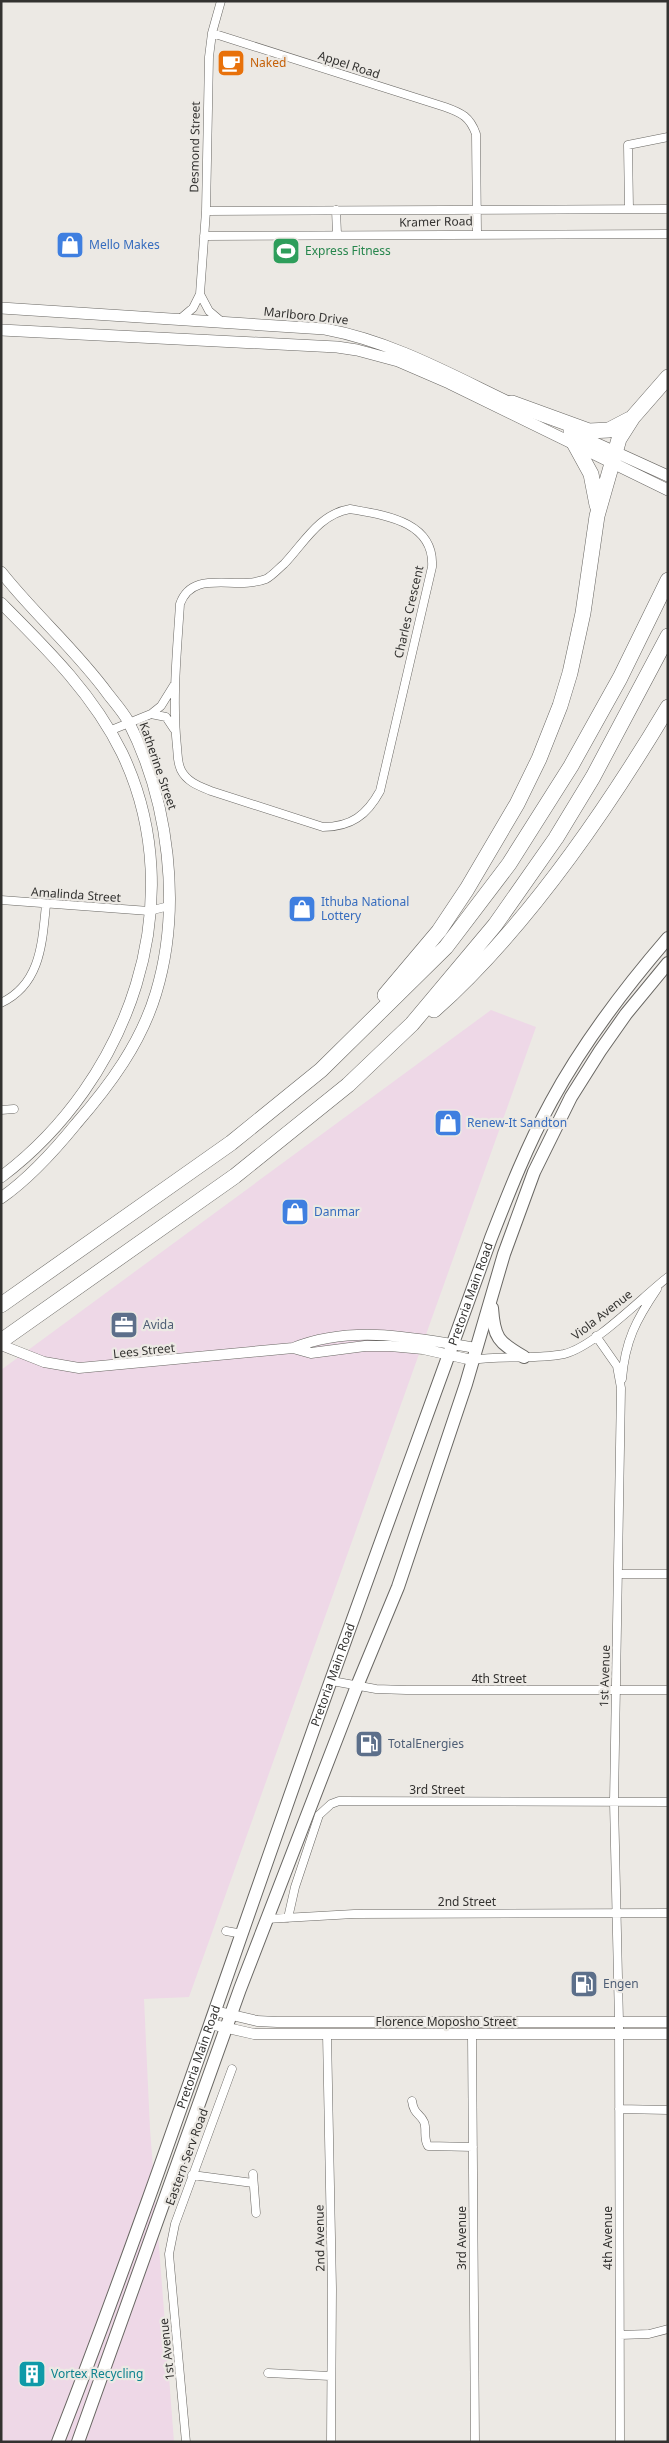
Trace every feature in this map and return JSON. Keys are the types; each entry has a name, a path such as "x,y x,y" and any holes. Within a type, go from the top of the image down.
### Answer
{"highway":[{"path":"365,1028 372,1010 439,932 467,889 517,804 539,759 560,706 577,644 597,516 623,430 668,377"},
{"path":"512,404 589,431 609,430 633,417"},
{"path":"574,443 591,474 597,516"},
{"path":"1,1304 231,1143 322,1070 446,947 509,864 601,716 668,580"},
{"path":"1,1341 242,1170 348,1085 412,1024 494,925 556,838 593,777 668,636"},
{"path":"412,1024 435,1009 451,994 522,916 580,842 668,707"}],"main road":[{"name":"Marlboro Drive","path":"1,308 325,329 369,339 414,356 512,404 614,458 668,490"},
{"name":"Marlboro Drive","path":"1,330 315,345 357,350 417,368 574,443 668,476"},
{"name":"Katherine Street","path":"1,572 74,650 128,722 158,803 164,832 169,906 164,956 156,993 130,1051 114,1078 63,1140 35,1169 1,1198"},
{"path":"1,603 72,678 109,730 126,764 144,824 151,878 145,955 137,986 125,1019 99,1069 79,1101 61,1122 1,1177"},
{"name":"Pretoria Main Road","path":"58,2442 106,2315 332,1681 518,1169 550,1102 605,1016 668,938"},
{"name":"Pretoria Main Road","path":"78,2442 225,2027 357,1686 398,1587 474,1354 504,1254 534,1172 553,1131 604,1045 668,963"},
{"path":"492,1295 493,1322 498,1339 504,1345 524,1357"}],"street":[{"name":"Desmond Street","path":"200,294 206,211 207,105 212,33 221,1"},
{"name":"Appel Road","path":"212,33 465,115 474,126 477,146 477,209"},
{"path":"629,209 628,145 668,137"},
{"path":"477,209 477,233"},
{"name":"Kramer Road","path":"206,211 668,209"},
{"path":"336,210 337,234"},
{"name":"Kramer Road","path":"204,236 477,233 668,234"},
{"path":"178,320 193,308 200,294"},
{"path":"200,294 209,310 222,322"},
{"name":"Charles Crescent","path":"344,510 381,514 404,521 418,531 430,548 432,567 380,791 361,817 333,827 315,826 194,784 181,771 177,760 174,731 174,683 180,604 184,594 191,587 204,583 241,584 267,578 298,550 322,521 344,510"},
{"name":"Charles Crescent","path":"109,730 150,714 161,706 174,683"},
{"path":"150,714 166,717 171,721 174,731"},
{"name":"Amalinda Street","path":"1,900 46,905 149,911 169,906"},
{"path":"1,1003 20,992 34,971 41,949 46,905"},
{"path":"1,1110 14,1109"},
{"name":"Viola Avenue","path":"474,1354 490,1357 524,1357 566,1353 596,1336 665,1279"},
{"name":"Viola Avenue","path":"621,1388 630,1335 635,1322 665,1279"},
{"name":"Lees Street","path":"1,1345 35,1360 72,1368 102,1367 293,1348 310,1341 376,1334 404,1336 451,1350 474,1354"},
{"name":"1st Avenue","path":"596,1336 617,1366 621,1388 614,1802 618,1913 619,2034"},
{"path":"474,1354 490,1357"},
{"path":"618,1574 668,1574"},
{"name":"4th Street","path":"332,1681 357,1686 406,1690 668,1690"},
{"name":"3rd Street","path":"288,1918 295,1886 319,1816 330,1804 347,1800 668,1802"},
{"name":"2nd Street","path":"266,1919 354,1914 668,1912"},
{"path":"226,1931 243,1934"},
{"name":"Florence Moposho Street","path":"215,2010 257,2021 277,2022 668,2022"},
{"name":"Florence Moposho Street","path":"210,2024 254,2034 668,2034"},
{"name":"2nd Avenue","path":"327,2034 332,2289 331,2442"},
{"name":"4th Avenue","path":"619,2034 620,2442"},
{"name":"3rd Avenue","path":"472,2035 475,2442"},
{"name":"Eastern Serv Road","path":"169,2254 175,2224 232,2069"},
{"path":"412,2101 414,2110 424,2122 425,2142 428,2146 473,2147"},
{"path":"619,2109 668,2110"},
{"path":"192,2175 253,2179 256,2214"},
{"name":"1st Avenue","path":"169,2254 186,2442"},
{"path":"620,2335 649,2334 668,2329"},
{"path":"268,2373 330,2376"}],"shaded area":[{"path":"491,1010 536,1027 189,1997 144,1999 150,2129 174,2442 1,2442 1,1370"}],"place":[{"name":"Naked","path":"231,63"},
{"name":"Mello Makes","path":"70,245"},
{"name":"Express Fitness","path":"286,251"},
{"name":"Ithuba National Lottery","path":"302,909"},
{"name":"Renew-It Sandton","path":"448,1123"},
{"name":"Danmar","path":"295,1212"},
{"name":"Avida","path":"124,1325"},
{"name":"TotalEnergies","path":"369,1744"},
{"name":"Engen","path":"584,1984"},
{"name":"Vortex Recycling","path":"32,2374"}]}
